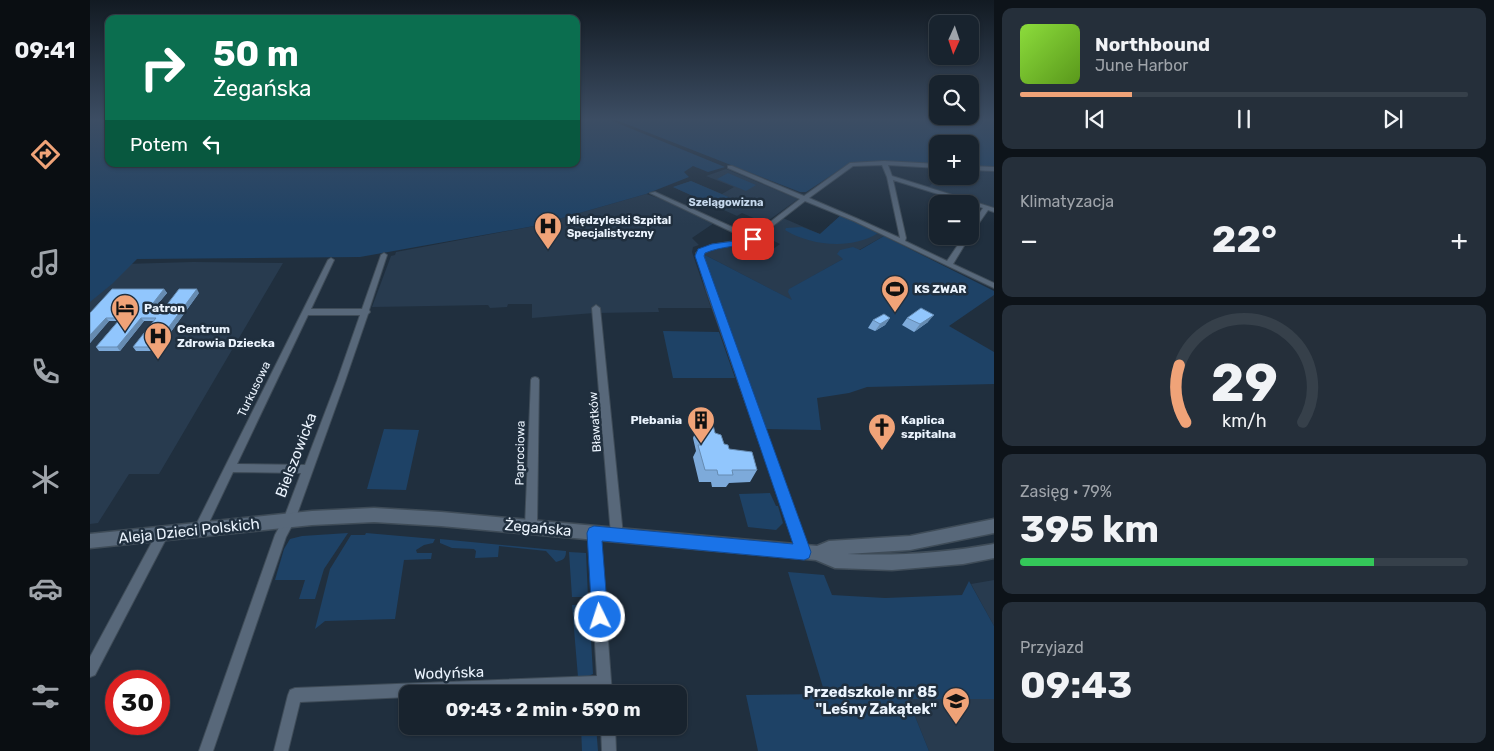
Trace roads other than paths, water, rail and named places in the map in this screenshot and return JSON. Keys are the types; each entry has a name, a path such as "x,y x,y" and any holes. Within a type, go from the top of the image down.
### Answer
{"street":[{"path":"810,553 711,292 699,252 712,246 753,239 805,197 852,164 884,163 929,166"},
{"path":"884,163 890,177 903,238 902,241"},
{"path":"730,167 805,197 902,241 994,286"},
{"path":"979,168 994,169"},
{"path":"890,177 994,210"},
{"path":"652,193 753,239"},
{"path":"979,219 987,207"},
{"path":"949,264 961,245"},
{"name":"Bielszowicka","path":"206,751 281,535 308,469 366,312 384,255"},
{"name":"Turkusowa","path":"200,529 330,260"},
{"name":"Bławatków","path":"596,308 617,535"},
{"path":"305,312 366,312"},
{"name":"Paprociowa","path":"531,527 534,380"},
{"path":"229,468 308,469"},
{"name":"Żegańska","path":"288,520 337,516 406,516 810,553 835,561 892,563 963,557 994,551"},
{"name":"Aleja Dzieci Polskich","path":"90,541 288,520"},
{"name":"Żegańska","path":"810,553 829,548 910,543 994,526"},
{"path":"90,670 163,533"},
{"path":"594,533 605,685"},
{"name":"Wodyńska","path":"281,751 295,695 399,693"},
{"path":"608,735 609,751"}],"place":[{"name":"Międzyleski Szpital Specjalistyczny","path":"548,250"},
{"name":"KS ZWAR","path":"895,313"},
{"name":"Patron","path":"125,332"},
{"name":"Centrum Zdrowia Dziecka","path":"158,360"},
{"name":"Plebania","path":"701,444"},
{"name":"Kaplica szpitalna","path":"882,451"},
{"name":"Przedszkole nr 85 \"Leśny Zakątek\"","path":"956,725"}],"district":[{"name":"Szelągowizna","path":"726,202"}]}
